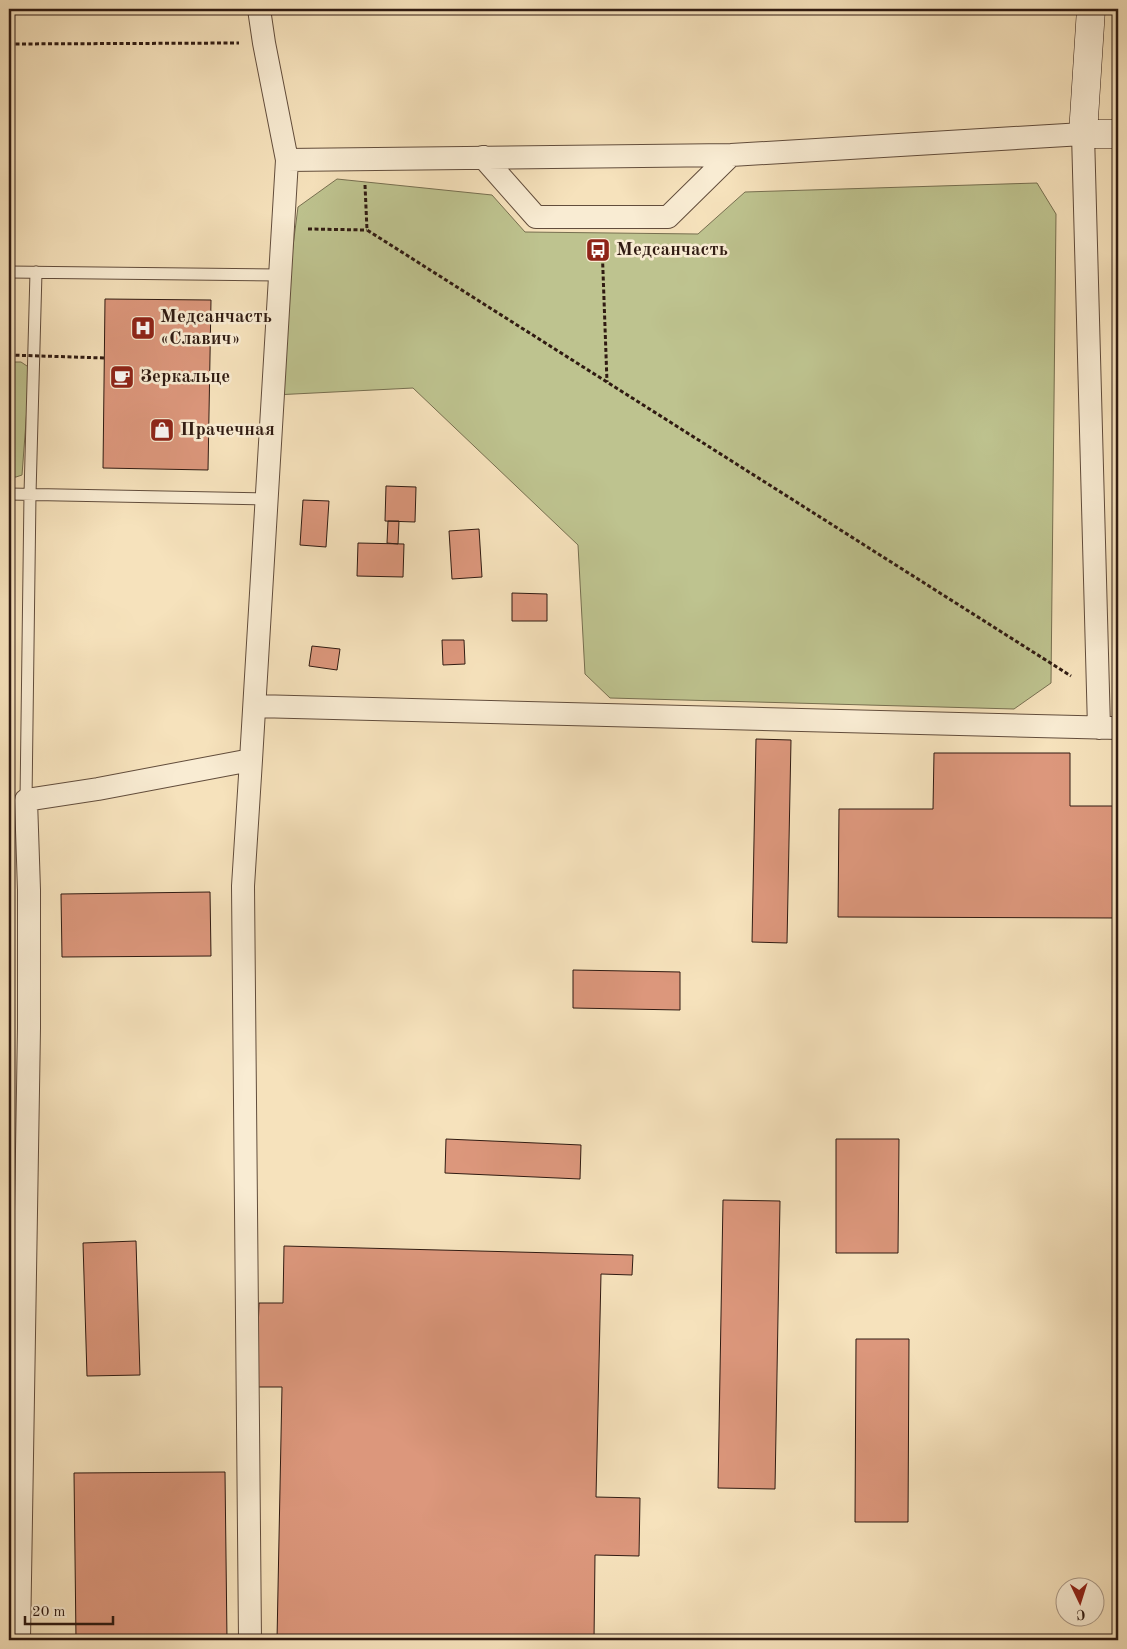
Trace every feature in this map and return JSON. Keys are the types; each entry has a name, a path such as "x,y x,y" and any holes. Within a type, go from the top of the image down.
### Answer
{"main road":[{"path":"1091,9 1083,134 1118,134"}],"street":[{"path":"250,1640 242,886 255,706 287,160 264,43 260,9"},
{"path":"255,706 1108,728 1098,692 1083,134 730,155 287,160"},
{"path":"483,157 536,217 668,217 730,155"},
{"path":"20,1640 19,1028 28,890 26,800 98,789 251,760"}],"lane":[{"path":"9,272 280,275"},
{"path":"26,800 30,494 36,272"},
{"path":"9,494 267,499"}],"path":[{"path":"9,44 264,43"},
{"path":"364,159 367,230"},
{"path":"601,217 607,383"},
{"path":"283,229 367,230 1098,692"},
{"path":"9,355 104,358"}],"green space":[{"path":"337,179 492,195 525,232 698,234 745,192 1037,183 1056,214 1051,683 1014,709 610,698 585,674 578,545 413,388 274,395 298,207"},
{"path":"9,362 21,362 30,368 22,475 16,477 9,477"}],"building":[{"path":"105,299 211,300 208,470 103,468"},
{"path":"386,486 416,487 415,522 385,521"},
{"path":"303,500 329,501 326,547 300,545"},
{"path":"388,521 399,521 398,544 387,543"},
{"path":"479,529 482,577 452,579 449,531"},
{"path":"358,543 404,544 403,577 357,576"},
{"path":"512,593 547,594 547,621 512,621"},
{"path":"442,640 464,640 465,664 443,665"},
{"path":"312,646 340,649 337,670 309,666"},
{"path":"756,739 791,740 787,943 752,942"},
{"path":"934,753 1070,753 1070,806 1118,806 1118,918 838,917 839,809 933,809"},
{"path":"210,892 211,956 62,957 61,894"},
{"path":"573,970 680,972 680,1010 573,1008"},
{"path":"446,1139 581,1145 580,1179 445,1173"},
{"path":"836,1139 899,1139 898,1253 836,1253"},
{"path":"723,1200 780,1201 775,1489 718,1488"},
{"path":"136,1241 140,1375 87,1376 83,1243"},
{"path":"284,1246 633,1255 632,1275 601,1274 596,1497 640,1498 639,1556 595,1555 594,1640 277,1640 282,1387 256,1387 259,1303 283,1303"},
{"path":"856,1339 909,1339 908,1522 855,1522"},
{"path":"225,1472 227,1640 76,1640 74,1473"}],"place":[{"name":"Медсанчасть","path":"598,250"},
{"name":"Медсанчасть «Славич»","path":"143,328"},
{"name":"Зеркальце","path":"122,377"},
{"name":"Прачечная","path":"162,430"}]}
